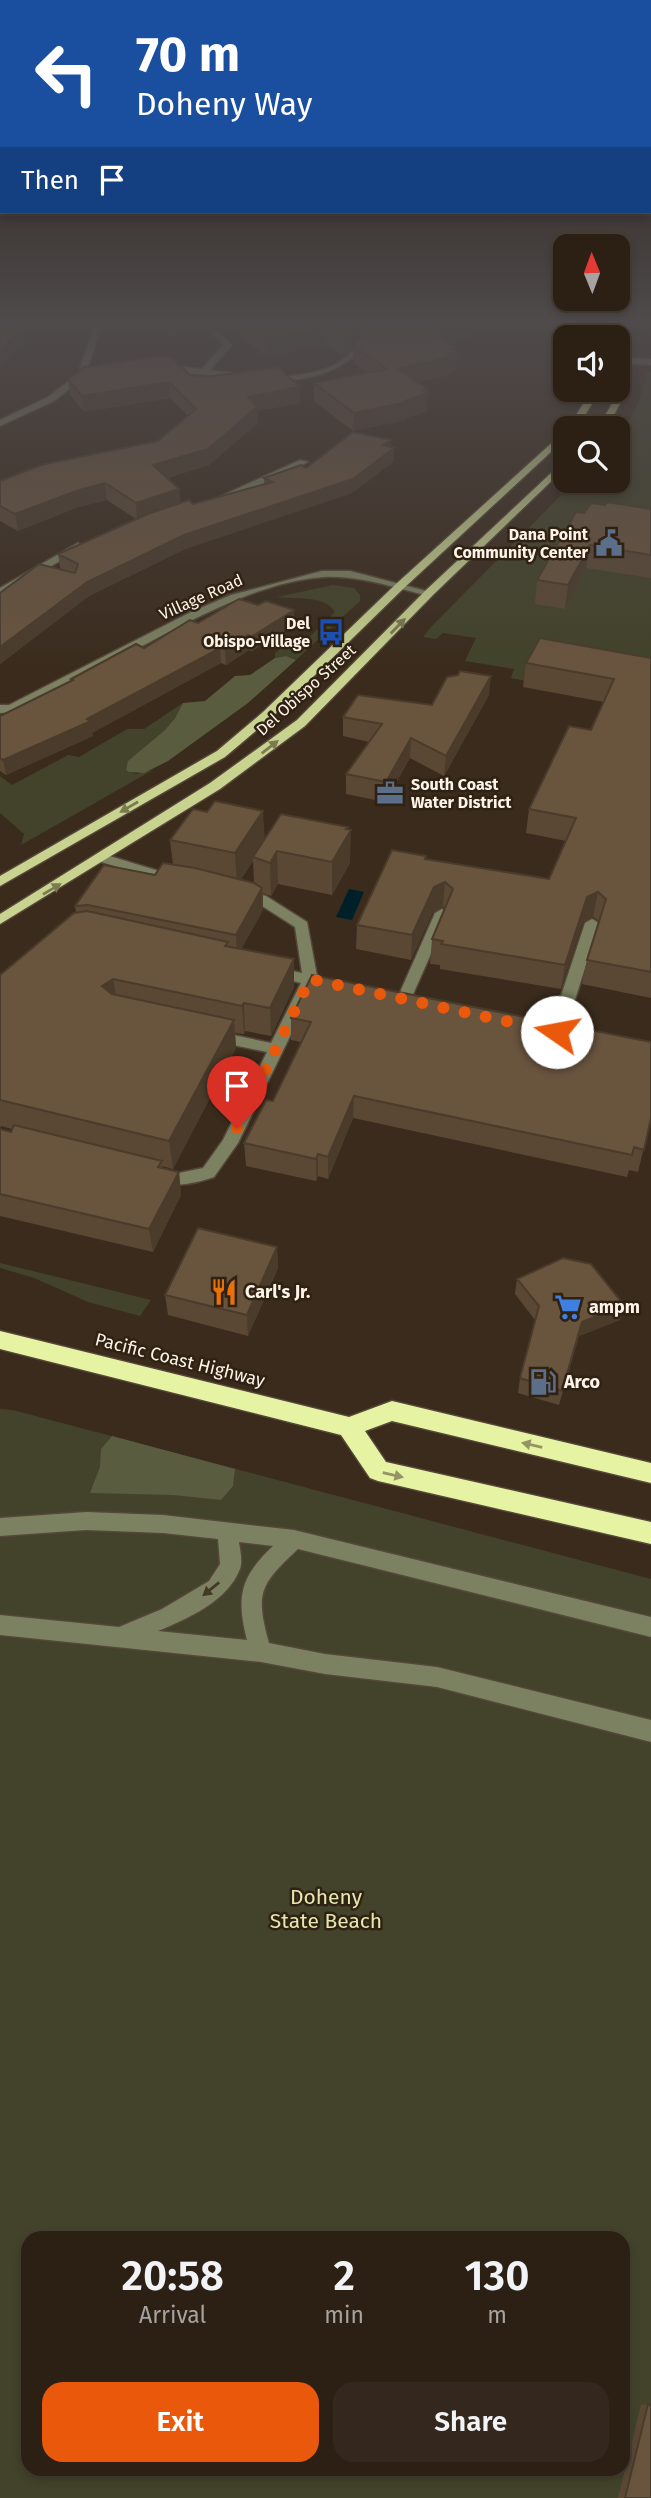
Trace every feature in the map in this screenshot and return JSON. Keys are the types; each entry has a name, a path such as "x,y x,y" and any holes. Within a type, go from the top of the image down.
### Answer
{"highway":[{"name":"Pacific Coast Highway","path":"0,1340 349,1427"},
{"path":"651,1473 392,1411 349,1427 379,1471 623,1529 651,1533"},
{"path":"623,1529 651,1540"}],"main road":[{"name":"Del Obispo Street","path":"0,882 222,754 284,700 400,586 553,445"},
{"name":"Del Obispo Street","path":"0,920 215,786 301,723 332,695 429,593 553,474"}],"street":[{"path":"209,501 245,490 303,462"},
{"path":"0,593 75,547 88,543"},
{"name":"Village Road","path":"0,709 11,709 235,597 322,574 350,575 429,593"},
{"path":"103,858 172,880 197,883"},
{"path":"140,1169 179,1179 208,1173 230,1143 310,979 302,925 241,889"},
{"path":"404,999 442,913"},
{"path":"558,1032 592,923"},
{"path":"260,969 337,985"},
{"path":"197,1032 276,1049"},
{"path":"0,1527 86,1521 227,1530 294,1539 651,1627"},
{"path":"122,1636 170,1616 216,1588 231,1566 227,1530"},
{"path":"261,1652 249,1609 252,1588 263,1568 294,1539"},
{"path":"0,1626 122,1636 261,1652 325,1664 437,1677 651,1731"}],"green space":[{"path":"630,439 651,439 651,682 526,681 511,678 514,669 465,661 476,638 443,633 436,639 423,637 563,493 630,493"},
{"path":"333,585 354,588 360,595 360,601 296,660 286,656 275,658 275,653 280,649 300,646 335,612 324,602 317,600 277,597"},
{"path":"286,656 296,660 248,703 168,761 144,773 126,770 128,761 165,730 183,703 205,701 235,676 250,675 275,658"},
{"path":"183,703 165,730 129,761 126,770 136,774 153,770 21,845 24,834 0,813 0,776 12,785 68,755 79,757 127,729 144,729"},
{"path":"0,1263 151,1300 140,1316 88,1302 34,1278 0,1268"},
{"name":"Doheny State Beach","path":"0,1409 13,1410 651,1579 651,2498 0,2498"},
{"path":"112,1436 235,1469 233,1486 221,1500 173,1495 90,1493 100,1467 101,1449"}],"water":[{"path":"349,889 364,892 352,920 336,917"}],"building":[{"path":"161,439 220,439 208,449 153,465 179,489 136,503 105,483 15,514 0,506 0,481 41,465"},
{"path":"344,439 384,439 391,440 383,445 394,448 353,479 184,535 87,582 0,647 0,593 39,564 75,573 78,564 58,554 148,514 189,500 193,504 272,482 264,478 301,465 306,468"},
{"path":"607,502 651,509 651,555 590,545 568,585 537,580 576,512 584,513 591,503 605,505"},
{"path":"239,599 258,605 266,601 294,610 251,637 248,635 225,650 220,648 87,719 91,721 3,760 0,758 0,716 73,680 71,679 136,644 144,648 190,620 198,623"},
{"path":"540,638 651,658 651,972 587,960 606,899 598,892 587,897 565,965 441,944 443,941 432,939 453,889 445,882 434,887 412,935 357,925 392,850 426,856 425,859 549,879 576,818 529,809 569,726 591,730 614,679 526,663"},
{"path":"460,671 491,676 446,756 411,738 386,782 346,774 382,724 343,717 358,695 432,705 447,677 458,675"},
{"path":"215,801 263,811 235,853 170,840 193,809 207,812"},
{"path":"281,814 348,827 346,829 351,830 332,862 277,851 270,863 253,857"},
{"path":"163,863 195,868 254,883 262,888 236,935 88,905 75,906 104,865 155,875"},
{"path":"87,911 228,942 225,946 294,959 270,1008 244,1003 242,1006 113,979 102,986 112,994 234,1020 169,1141 0,1100 0,975 74,913"},
{"path":"312,975 651,1042 651,1118 644,1150 634,1147 632,1155 354,1096 328,1157 318,1154 316,1159 244,1143 266,1100 273,1101 311,1022 291,1018"},
{"path":"14,1125 162,1161 158,1167 179,1172 149,1229 0,1194 0,1129 11,1132"},
{"name":"Carl's Jr.","path":"198,1228 277,1247 247,1315 165,1295"},
{"path":"563,1258 591,1264 624,1305 582,1322 562,1391 520,1378 539,1306 517,1279"},
{"path":"648,2404 651,2406 651,2498 625,2498"}],"place":[{"name":"Dana Point Community Center","path":"609,543"},
{"name":"Del Obispo-Village","path":"331,632"},
{"name":"South Coast Water District","path":"390,793"},
{"name":"Carl's Jr.","path":"224,1292"},
{"name":"ampm","path":"568,1307"},
{"name":"Arco","path":"543,1382"}],"route":[{"path":"237,1128 310,979 557,1032"}]}
